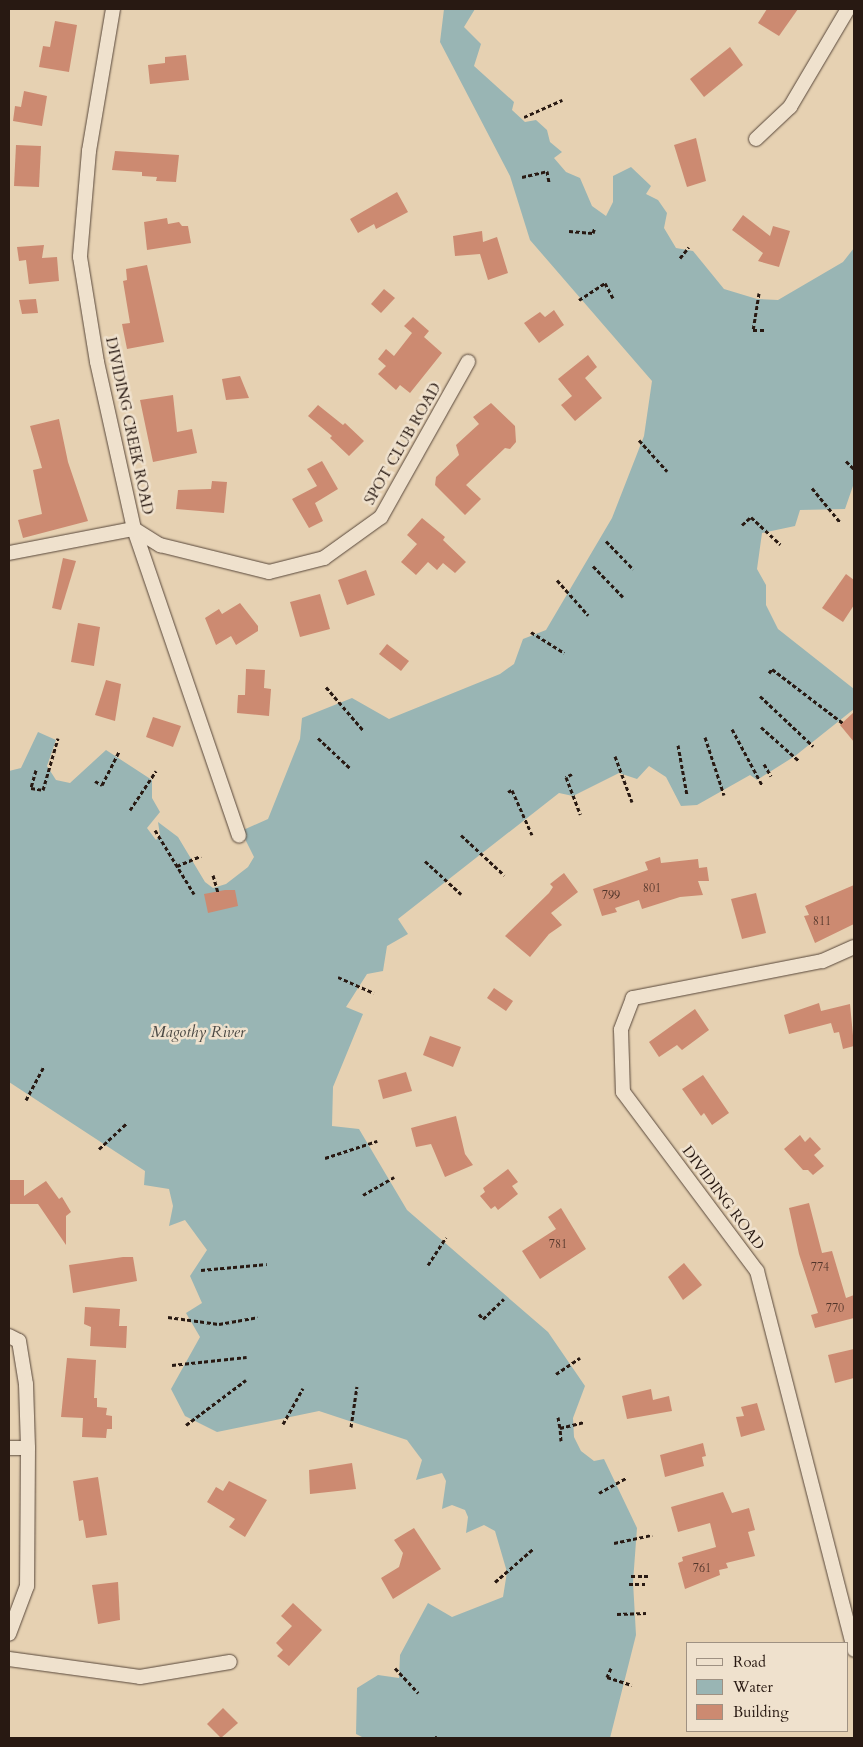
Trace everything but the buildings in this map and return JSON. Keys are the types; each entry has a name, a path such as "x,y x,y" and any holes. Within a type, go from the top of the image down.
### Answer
{"street":[{"name":"DIVIDING CREEK ROAD","path":"113,9 89,151 80,257 97,362 134,529 239,835"},
{"path":"756,139 790,107 848,9"},
{"name":"SPOT CLUB ROAD","path":"134,529 160,545 270,572 324,558 381,517 468,362"},
{"path":"9,553 134,529"},
{"name":"DIVIDING ROAD","path":"854,947 822,961 633,998 621,1030 623,1092 757,1271 854,1650"},
{"path":"9,1336 19,1341 26,1384 28,1448 27,1586 9,1634"},
{"path":"9,1448 28,1448"},
{"path":"9,1659 140,1677 230,1662"}],"path":[{"path":"524,117 562,100"},
{"path":"522,177 547,171 549,182"},
{"path":"569,231 593,233 595,227"},
{"path":"680,258 689,247"},
{"path":"579,300 605,283 613,298"},
{"path":"759,293 753,330 764,330"},
{"path":"638,440 667,471"},
{"path":"846,461 854,469"},
{"path":"812,488 840,522"},
{"path":"742,525 751,517 780,544"},
{"path":"606,540 633,569"},
{"path":"593,566 623,597"},
{"path":"557,580 588,615"},
{"path":"531,632 564,653"},
{"path":"769,673 772,669 843,722"},
{"path":"326,687 363,730"},
{"path":"760,696 813,746"},
{"path":"761,727 799,761"},
{"path":"732,729 762,785"},
{"path":"705,737 724,795"},
{"path":"36,770 32,788 43,790 58,738"},
{"path":"318,738 350,768"},
{"path":"678,745 687,795"},
{"path":"95,781 102,785 118,751"},
{"path":"615,756 632,802"},
{"path":"764,764 771,776"},
{"path":"130,810 156,771"},
{"path":"572,774 566,777 580,814"},
{"path":"508,792 512,790 532,835"},
{"path":"155,830 194,894"},
{"path":"461,835 504,875"},
{"path":"177,866 201,856"},
{"path":"425,861 461,894"},
{"path":"213,875 218,892"},
{"path":"338,977 374,993"},
{"path":"26,1100 44,1066"},
{"path":"100,1149 127,1123"},
{"path":"325,1158 377,1141"},
{"path":"363,1195 394,1177"},
{"path":"428,1265 446,1237"},
{"path":"201,1270 267,1264"},
{"path":"479,1314 483,1319 504,1298"},
{"path":"168,1317 219,1324 257,1316"},
{"path":"172,1365 248,1357"},
{"path":"556,1374 580,1358"},
{"path":"186,1425 246,1380"},
{"path":"351,1427 357,1386"},
{"path":"283,1424 303,1388"},
{"path":"558,1417 561,1441"},
{"path":"560,1428 584,1422"},
{"path":"599,1493 626,1478"},
{"path":"614,1543 652,1535"},
{"path":"495,1582 533,1549"},
{"path":"631,1576 649,1576"},
{"path":"629,1584 645,1584"},
{"path":"617,1614 646,1614"},
{"path":"394,1668 418,1693"},
{"path":"611,1668 607,1677 632,1685"}],"water":[{"name":"Magothy River","path":"444,9 475,9 464,27 481,44 474,66 514,102 512,110 525,122 536,120 547,130 550,142 562,152 554,158 566,172 580,178 592,206 606,216 613,202 613,176 631,167 651,186 646,194 658,200 667,213 664,228 676,248 693,251 724,289 757,299 778,300 843,262 854,248 854,483 845,509 800,510 795,526 762,533 757,569 766,585 766,605 778,629 854,689 854,709 795,756 757,780 750,775 697,805 681,806 666,777 649,766 637,779 619,773 573,796 559,793 398,919 408,934 387,946 383,971 367,974 346,1007 363,1014 333,1087 332,1126 359,1129 407,1210 548,1332 585,1386 573,1418 574,1437 581,1451 594,1461 604,1459 637,1528 633,1582 636,1635 610,1738 364,1738 356,1734 357,1688 378,1675 399,1678 400,1655 428,1603 452,1617 503,1597 507,1572 495,1531 484,1525 466,1533 468,1517 465,1510 452,1505 442,1509 446,1481 442,1473 416,1480 422,1460 407,1440 319,1411 217,1432 185,1416 171,1389 200,1337 186,1313 202,1303 190,1276 207,1250 185,1220 169,1226 173,1206 169,1189 144,1185 145,1171 9,1082 9,771 21,768 38,732 56,740 47,766 56,780 70,783 106,750 152,780 152,798 160,812 147,828 156,840 160,835 158,822 178,837 205,882 213,888 226,884 248,867 254,857 241,831 268,819 300,739 302,718 352,698 389,719 500,674 514,664 523,639 546,630 612,518 644,436 652,381 530,240 510,176 440,42"}]}
